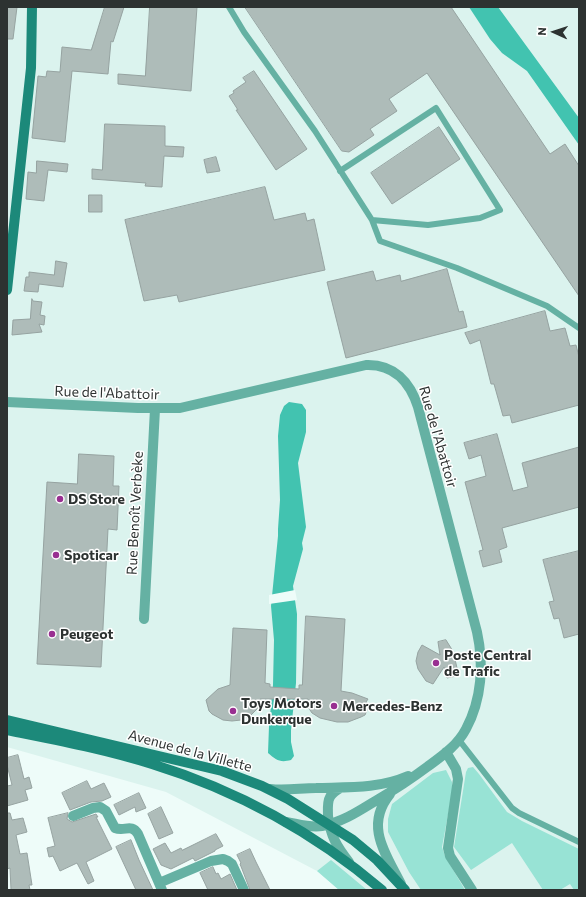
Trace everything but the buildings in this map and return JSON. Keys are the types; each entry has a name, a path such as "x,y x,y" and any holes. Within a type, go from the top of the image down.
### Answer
{"main road":[{"path":"7,290 11,214 31,68 32,7"},
{"name":"Avenue de la Villette","path":"7,720 222,771 270,789 329,824 372,855 403,888"},
{"name":"Avenue de la Villette","path":"7,730 152,763 222,790 284,821 330,850 382,890"}],"street":[{"name":"Rue de l'Abattoir","path":"7,402 172,409 191,406 350,367 366,365 376,365 388,369 399,375 408,384 418,407 480,646 482,665 480,686 469,722 458,740 446,752 394,790 353,815 329,824 312,827 284,821"},
{"name":"Rue Benoît Verbèke","path":"144,619 155,409"},
{"path":"446,752 454,764 458,779 448,848 452,860 472,890"},
{"name":"Rue de l'Abattoir","path":"270,789 285,790 364,787 386,784 428,766"},
{"path":"340,788 332,794 329,799 329,824 333,838 338,847 355,869"},
{"name":"Rue de l'Abattoir","path":"394,790 381,808 377,826 382,845 403,888"},
{"path":"73,816 100,807 106,811 115,828 120,830 130,828 134,829 138,834 161,886 212,861 223,859 232,864 244,890"}],"lane":[{"path":"229,7 244,32 315,131 372,220 380,241 457,268 548,306 579,328"},
{"path":"340,171 436,108 500,210 480,218 428,225 372,220"},
{"path":"458,740 512,808 519,813 579,842"}],"shaded area":[{"path":"7,7 579,7 579,890 339,890 317,871 166,792 7,747"},
{"path":"469,7 498,7 579,118 579,145 527,71 502,53 490,39"},
{"path":"289,402 302,404 306,410 306,432 298,463 306,527 302,543 303,549 293,586 297,614 296,683 291,730 291,742 294,756 291,760 281,761 268,753 273,685 274,640 271,606 280,500 278,436 280,415 284,406"},
{"path":"473,767 507,812 579,849 579,889 574,890 570,884 560,890 543,890 512,843 471,870 454,847 466,772 468,768"},
{"path":"446,770 452,782 452,793 442,847 445,856 465,890 421,890 409,872 388,832 388,819 392,804 433,773"},
{"path":"331,860 367,890 339,890 317,871"}],"pier":[{"path":"295,590 297,600 269,604 269,595"}],"place":[{"name":"DS Store","path":"60,499"},
{"name":"Spoticar","path":"56,555"},
{"name":"Peugeot","path":"52,634"},
{"name":"Poste Central de Trafic","path":"436,663"},
{"name":"Mercedes-Benz","path":"334,706"},
{"name":"Toys Motors Dunkerque","path":"233,711"}]}
